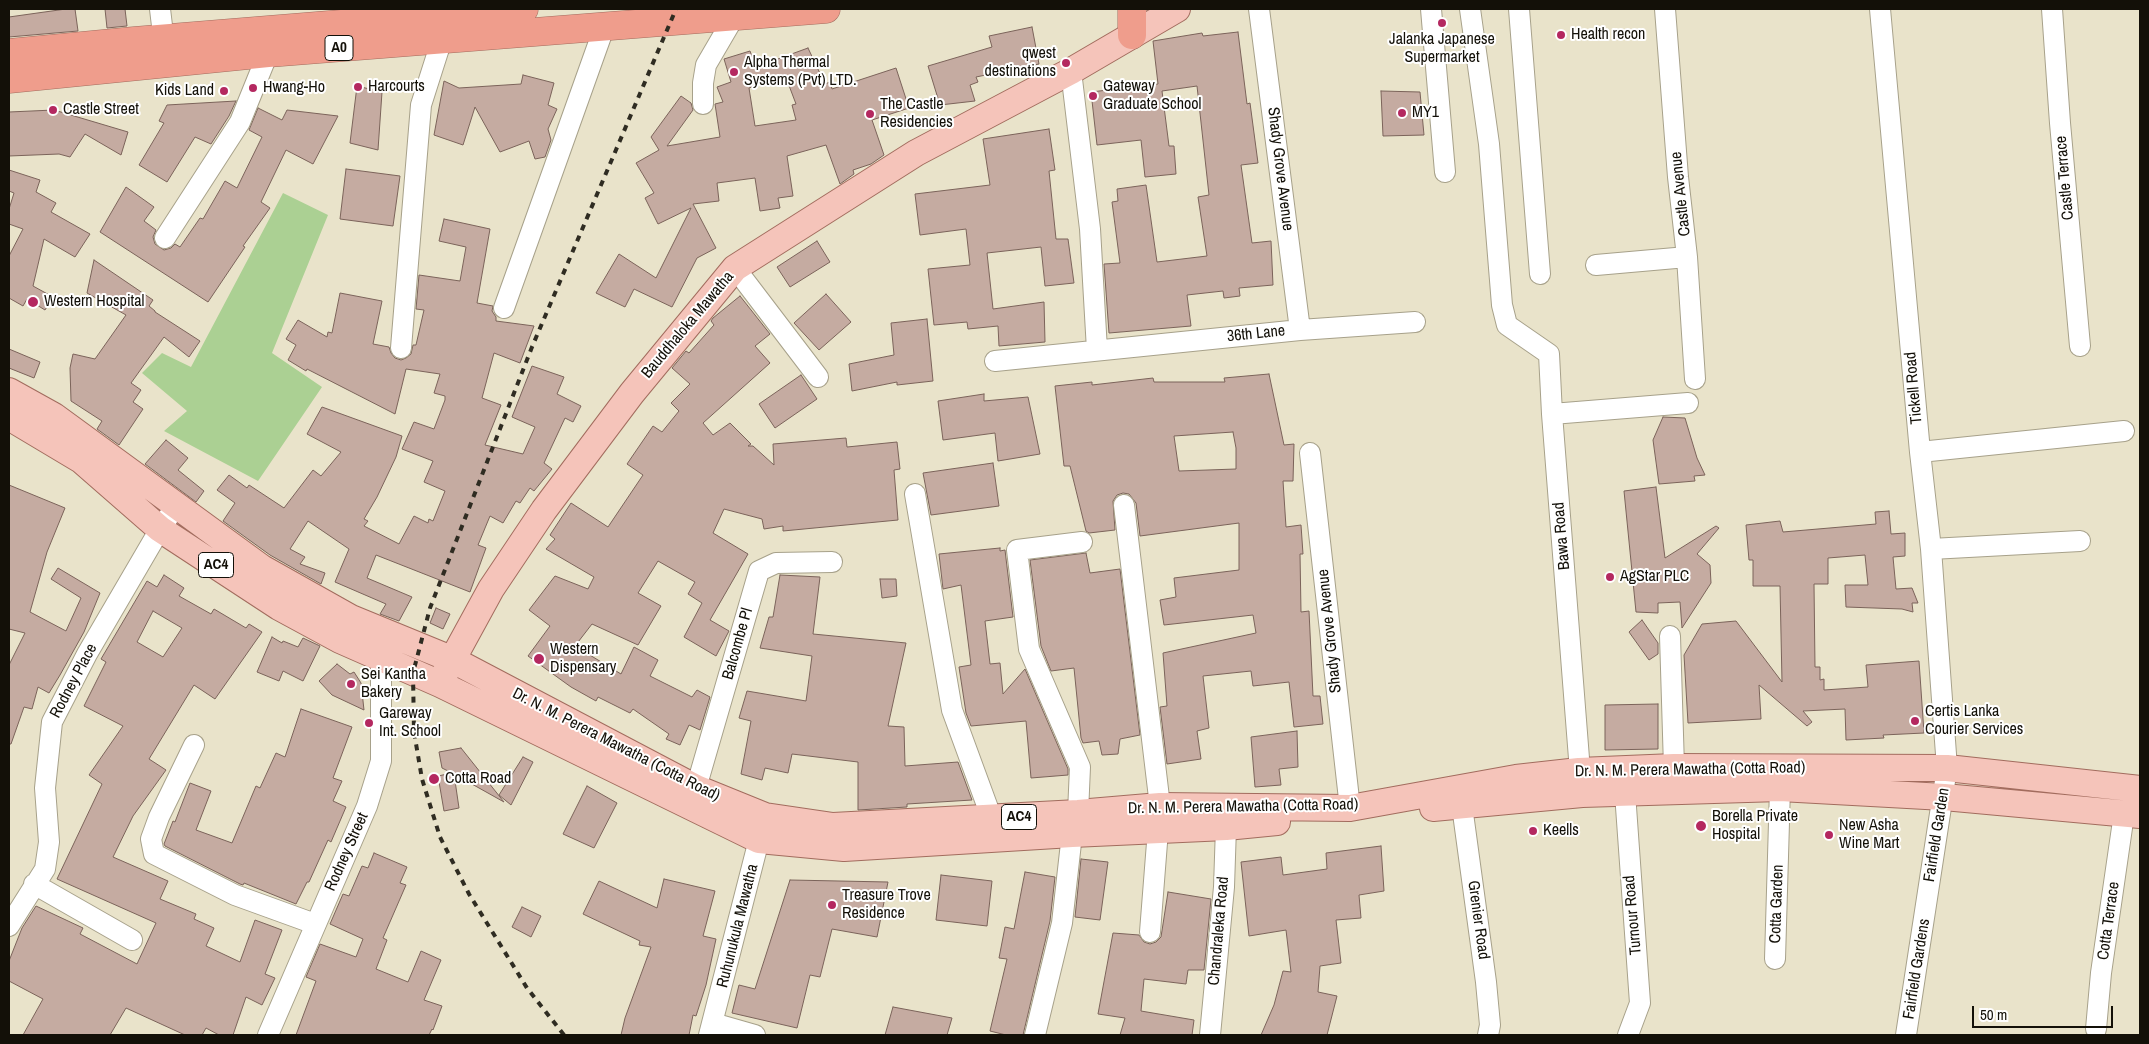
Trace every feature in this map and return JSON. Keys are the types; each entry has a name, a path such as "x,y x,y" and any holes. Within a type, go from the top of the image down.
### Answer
{"highway":[{"name":"A0","path":"9,79 165,51 401,14 524,9"},
{"name":"A0","path":"9,53 165,51 268,54 605,25 826,9"},
{"path":"1132,9 1132,36"}],"main road":[{"name":"Bauddhaloka Mawatha","path":"440,684 451,659 491,589 544,510 632,393 736,268 916,153 1071,70 1177,9"},
{"name":"Dr. N. M. Perera Mawatha (Cotta Road)","path":"9,391 54,416 262,568 351,618 451,659 696,788 762,828 992,818 1075,823"},
{"name":"Dr. N. M. Perera Mawatha (Cotta Road)","path":"9,417 81,460 160,529 279,607 380,659 762,828 844,848 1075,823 1350,808 1516,778 1581,783 1625,793 1780,788 1944,797 2132,814"},
{"name":"Dr. N. M. Perera Mawatha (Cotta Road)","path":"1159,818 1226,827 1462,806 1674,767 1947,768 2140,789"}],"street":[{"path":"160,9 165,51"},
{"name":"Shady Grove Avenue","path":"1259,9 1300,330"},
{"path":"1430,9 1445,172"},
{"name":"Bawa Road","path":"1470,9 1489,144 1502,305 1507,325 1549,354 1581,783"},
{"path":"1519,9 1540,274"},
{"name":"Castle Avenue","path":"1665,9 1678,177 1687,257 1695,379"},
{"name":"Tickell Road","path":"1880,9 1920,452 1931,549 1947,768"},
{"name":"Castle Terrace","path":"2052,9 2080,346"},
{"path":"703,104 703,83 706,66 734,16"},
{"path":"504,308 605,25"},
{"path":"401,348 421,105 442,39"},
{"path":"165,238 240,122 268,54"},
{"path":"1071,70 1090,229 1097,350"},
{"path":"1596,265 1687,257"},
{"path":"736,268 818,377"},
{"name":"36th Lane","path":"995,361 1300,330 1415,322"},
{"path":"1552,414 1688,403"},
{"path":"1920,452 2124,431"},
{"name":"Shady Grove Avenue","path":"1310,454 1350,808"},
{"path":"915,494 952,710 992,818"},
{"path":"1124,505 1159,818 1150,932"},
{"name":"Rodney Place","path":"9,926 45,869 49,842 45,788 52,722 87,654 119,603 160,529 176,506"},
{"path":"1931,549 2080,541"},
{"path":"1035,1035 1062,922 1080,767 1029,650 1017,550 1082,542"},
{"name":"Balcombe Pl","path":"696,788 759,571 776,563 832,562"},
{"path":"1670,636 1674,767"},
{"name":"Rodney Street","path":"268,1035 314,924 367,806 380,762 380,659"},
{"path":"194,746 159,817 151,839 154,854 234,895 314,924"},
{"name":"Fairfield Garden","path":"1927,903 1947,768"},
{"name":"Cotta Garden","path":"1775,959 1780,788"},
{"name":"Turnour Road","path":"1625,793 1640,1003 1628,1035"},
{"name":"Grenier Road","path":"1462,806 1486,982 1490,1025 1488,1035"},
{"name":"Cotta Terrace","path":"2096,1029 2101,973 2132,814"},
{"name":"Chandraleka Road","path":"1210,1035 1224,887 1226,827"},
{"name":"Ruhunukula Mawatha","path":"711,1029 762,828"},
{"path":"34,884 132,940"},
{"name":"Fairfield Gardens","path":"1906,1035 1927,903"},
{"path":"711,1029 755,1035"}],"green space":[{"path":"283,193 328,215 272,353 322,387 258,481 164,431 187,411 142,373 162,353 191,367"}],"building":[{"path":"75,9 78,31 9,37 9,17"},
{"path":"105,9 125,9 127,26 107,28"},
{"path":"1032,27 1039,64 976,77 978,82 970,85 975,101 940,105 928,66 992,47 989,36"},
{"path":"1238,32 1247,104 1250,103 1258,163 1241,165 1252,243 1271,241 1273,285 1239,288 1240,296 1224,298 1223,291 1187,295 1191,326 1109,333 1104,264 1120,263 1112,202 1118,201 1117,189 1146,185 1157,262 1207,256 1198,197 1209,195 1197,86 1162,91 1169,146 1174,146 1176,174 1145,177 1141,140 1097,145 1091,92 1158,84 1153,41 1202,33 1203,36"},
{"path":"808,48 825,84 830,82 832,89 896,68 909,108 872,120 884,155 871,164 853,170 854,174 840,184 826,145 787,156 793,196 778,198 780,208 760,211 755,178 717,183 719,201 693,204 716,248 697,258 672,307 634,289 625,307 596,293 619,254 656,278 691,208 658,224 645,198 654,193 636,163 659,150 651,137 681,96 691,103 693,110 667,146 720,137 715,104 723,102 717,87 731,82 724,59 750,51 756,67","holes":["785,75 796,104 792,105 796,120 755,126 749,88"]},
{"path":"523,75 554,83 548,105 557,109 548,129 551,140 545,157 535,159 529,141 500,152 475,107 463,145 434,135 444,81 459,88 521,84"},
{"path":"357,86 382,92 378,150 350,143"},
{"name":"MY1","path":"1381,91 1420,92 1424,135 1383,136"},
{"path":"236,101 211,144 195,137 167,182 139,165 164,123 159,121 167,105"},
{"path":"258,108 282,120 287,110 338,116 313,164 286,150 261,202 270,208 243,246 245,247 208,302 100,232 126,187 154,207 144,221 156,230 153,237 155,244 164,250 171,248 175,244 180,247 200,218 203,219 225,181 237,188 262,137 249,130"},
{"path":"54,110 128,132 121,155 85,134 70,157 59,154 9,156 9,112"},
{"path":"1049,129 1055,170 1049,171 1056,239 1068,239 1074,283 1045,286 1041,247 987,253 993,309 1044,302 1045,342 999,346 998,326 968,329 967,322 934,325 928,269 970,265 966,229 920,235 915,194 990,185 983,139"},
{"path":"346,169 400,176 393,226 340,219"},
{"path":"9,170 40,180 36,192 56,203 51,212 90,234 75,257 44,239 33,286 53,297 45,310 27,299 23,306 9,298 9,256 23,229 9,224 9,209 14,193 9,191"},
{"path":"444,219 490,229 477,303 493,306 492,311 496,321 534,326 520,363 494,353 482,398 501,405 485,445 523,454 535,427 512,417 532,366 564,377 557,394 581,406 573,422 565,418 544,463 552,469 534,491 530,488 520,503 516,501 503,523 490,516 478,545 486,548 470,592 376,555 367,578 412,597 399,621 380,614 386,604 335,582 349,549 308,521 290,549 305,557 300,564 325,573 321,584 270,555 223,521 235,503 217,490 229,475 247,488 249,485 284,508 313,470 321,476 341,452 307,434 322,407 402,436 396,457 364,519 368,521 364,526 399,544 414,516 428,523 429,519 433,521 445,491 424,482 433,461 402,449 414,422 434,429 445,400 445,396 434,393 440,374 406,369 395,414 307,369 306,371 288,360 296,345 286,339 298,320 327,337 328,332 332,333 340,293 382,301 373,344 389,347 395,358 401,360 406,358 411,354 413,345 416,345 424,310 416,309 419,275 460,281 466,247 439,241"},
{"path":"817,241 830,262 790,287 777,267"},
{"path":"94,260 153,300 149,306 155,312 200,341 189,357 164,337 131,383 141,390 133,402 143,409 119,445 97,429 102,421 71,401 70,368 73,354 95,359 126,315 87,293"},
{"path":"826,294 851,322 819,350 794,323"},
{"path":"740,296 770,334 755,346 770,363 703,423 713,435 730,423 751,444 748,446 753,446 774,465 773,444 846,438 847,447 897,442 900,469 894,470 898,520 783,531 783,526 764,529 762,519 724,509 713,533 748,554 710,620 729,631 716,656 684,637 702,603 688,594 695,582 658,561 638,593 661,606 638,645 592,624 575,646 621,674 634,647 658,660 650,676 692,697 697,690 710,697 700,730 689,725 680,745 666,739 669,734 633,709 630,713 598,697 596,701 571,687 528,656 550,626 529,610 555,576 588,589 594,577 546,549 555,539 550,535 571,503 608,527 643,475 627,464 653,426 662,432 679,411 671,403 690,384 672,368 686,351 689,353 714,325 711,321 713,318"},
{"path":"927,319 933,381 897,385 897,382 852,391 849,364 894,355 891,323"},
{"path":"9,349 40,362 34,378 9,368"},
{"path":"1269,374 1284,445 1294,444 1293,481 1283,481 1286,527 1301,525 1303,554 1300,554 1301,612 1309,611 1313,696 1320,696 1323,724 1294,727 1289,682 1253,686 1251,671 1203,676 1209,728 1197,731 1201,759 1167,764 1160,707 1167,706 1163,653 1256,633 1253,615 1164,625 1160,600 1176,597 1174,578 1239,570 1239,523 1140,536 1136,503 1129,494 1123,493 1117,495 1113,501 1115,530 1089,533 1086,531 1070,466 1064,466 1055,386 1092,382 1092,385 1153,378 1154,382 1225,382 1224,378","holes":["1233,432 1236,448 1236,469 1179,471 1174,436"]},
{"path":"801,375 817,399 775,428 759,404"},
{"path":"984,394 984,401 1028,397 1040,454 998,461 995,433 943,440 938,401"},
{"path":"1663,417 1685,418 1697,458 1705,475 1694,476 1695,481 1659,484 1653,440"},
{"path":"166,440 188,458 178,470 204,491 196,502 145,464"},
{"path":"993,463 999,506 931,515 923,473"},
{"path":"9,485 65,508 47,552 30,612 66,631 81,598 51,579 58,568 100,593 84,632 49,693 38,687 32,709 24,707 11,744 9,744 9,665 25,633 9,629"},
{"path":"1656,487 1665,558 1716,526 1719,528 1697,554 1710,565 1711,583 1682,628 1680,602 1658,603 1658,613 1636,612 1624,491"},
{"path":"1889,511 1891,534 1905,533 1905,556 1893,557 1896,589 1912,588 1918,603 1912,603 1913,612 1902,609 1846,607 1845,585 1868,585 1865,555 1828,558 1828,584 1814,584 1815,667 1820,667 1820,680 1824,679 1824,690 1868,687 1866,665 1919,661 1924,733 1883,735 1884,738 1846,740 1845,709 1803,711 1812,722 1807,726 1759,685 1761,719 1688,723 1684,655 1702,624 1736,621 1782,682 1780,586 1753,586 1753,560 1749,560 1746,525 1780,521 1783,532 1876,524 1875,512"},
{"path":"1000,548 1000,551 1005,550 1013,617 985,621 990,664 1000,663 1003,694 1025,669 1068,769 1068,775 1031,778 1026,721 971,726 966,713 959,667 971,665 961,585 943,589 939,554"},
{"path":"1086,553 1090,573 1120,569 1140,735 1120,739 1118,754 1102,755 1099,741 1083,743 1074,668 1051,671 1041,646 1030,560"},
{"path":"164,575 184,588 179,596 211,614 214,609 246,628 249,624 262,632 215,699 194,685 149,759 166,770 133,816 113,857 168,881 160,899 196,914 194,919 214,928 206,946 240,962 255,920 282,930 265,974 275,978 262,1005 246,997 233,1035 219,1035 206,1028 202,1035 185,1035 126,1008 110,1035 23,1035 43,999 9,981 9,961 22,928 36,906 83,928 80,934 137,964 156,923 57,879 102,784 89,775 123,726 84,706 106,662 101,659 147,581 157,587","holes":["153,611 182,628 163,657 137,642"]},
{"path":"780,575 820,577 813,634 906,643 888,726 904,727 905,766 958,762 972,800 907,804 907,807 858,810 858,762 792,754 788,773 765,768 762,780 741,774 751,721 739,718 747,691 806,701 812,656 760,648 769,617 773,617"},
{"path":"880,579 896,579 897,596 882,598"},
{"path":"436,608 450,614 443,629 430,623"},
{"path":"1642,620 1658,643 1658,654 1649,660 1629,632"},
{"path":"272,637 282,643 283,641 298,647 303,638 320,646 303,681 283,671 279,681 257,672"},
{"path":"337,664 350,674 354,672 361,683 364,710 332,695 319,681"},
{"path":"1658,704 1658,749 1605,750 1605,705"},
{"path":"301,709 352,727 333,778 342,781 333,801 346,807 331,842 328,840 309,882 307,882 296,904 244,883 243,885 240,884 164,844 190,783 211,791 196,830 232,843 256,786 260,788 276,753 285,757"},
{"path":"1297,731 1298,767 1279,769 1281,785 1255,787 1251,737"},
{"path":"461,748 504,802 454,774 459,808 444,811 438,776 452,773 442,768 439,752"},
{"path":"523,757 533,762 511,805 499,795"},
{"path":"587,786 617,803 594,848 563,834"},
{"path":"1381,846 1384,891 1359,895 1361,918 1336,920 1341,963 1320,966 1318,992 1337,996 1327,1035 1261,1035 1274,1005 1283,971 1291,972 1286,930 1249,936 1241,862 1281,857 1283,875 1327,869 1326,853"},
{"path":"374,853 407,867 400,883 406,885 383,938 387,940 376,969 408,982 421,951 441,960 424,1000 442,1006 433,1030 429,1035 296,1035 316,981 306,977 320,944 356,957 363,939 330,924 343,894 349,896 362,866 368,868"},
{"path":"1081,859 1108,862 1100,920 1075,917"},
{"path":"1025,872 1055,877 1050,921 1023,1035 1006,1035 990,1031 1007,959 999,958 1005,927 1014,929"},
{"path":"941,875 992,881 987,926 936,920"},
{"path":"664,879 715,891 703,936 716,939 706,985 696,1016 693,1015 689,1035 621,1035 625,1018 651,947 639,945 640,941 583,914 599,881 657,908"},
{"name":"Treasure Trove Residence","path":"790,880 888,882 877,937 832,929 820,977 810,975 797,1028 732,1013 739,985 755,989"},
{"path":"1168,892 1211,899 1204,970 1188,970 1186,984 1144,979 1141,1011 1194,1020 1192,1035 1120,1035 1125,1018 1098,1014 1113,933 1139,935 1144,942 1150,944 1156,942 1161,937"},
{"path":"522,907 541,916 531,937 512,927"},
{"path":"893,1007 952,1018 947,1035 885,1035"}],"railway":[{"path":"564,1035 527,988 469,894 440,837 422,779 414,732 413,673 430,608 532,347 676,9"}],"place":[{"name":"Jalanka Japanese Supermarket","path":"1442,23"},
{"name":"Health recon","path":"1561,35"},
{"name":"qwest destinations","path":"1066,63"},
{"name":"Alpha Thermal Systems (Pvt) LTD.","path":"734,72"},
{"name":"Harcourts","path":"358,87"},
{"name":"Hwang-Ho","path":"253,88"},
{"name":"Kids Land","path":"224,91"},
{"name":"Gateway Graduate School","path":"1093,96"},
{"name":"Castle Street","path":"53,110"},
{"name":"MY1","path":"1402,113"},
{"name":"The Castle Residencies","path":"870,114"},
{"name":"Western Hospital","path":"33,302"},
{"name":"AgStar PLC","path":"1610,577"},
{"name":"Western Dispensary","path":"539,659"},
{"name":"Sei Kantha Bakery","path":"351,684"},
{"name":"Certis Lanka Courier Services","path":"1915,721"},
{"name":"Gareway Int. School","path":"369,723"},
{"name":"Cotta Road","path":"434,779"},
{"name":"Borella Private Hospital","path":"1701,826"},
{"name":"Keells","path":"1533,831"},
{"name":"New Asha Wine Mart","path":"1829,835"},
{"name":"Treasure Trove Residence","path":"832,905"}]}
